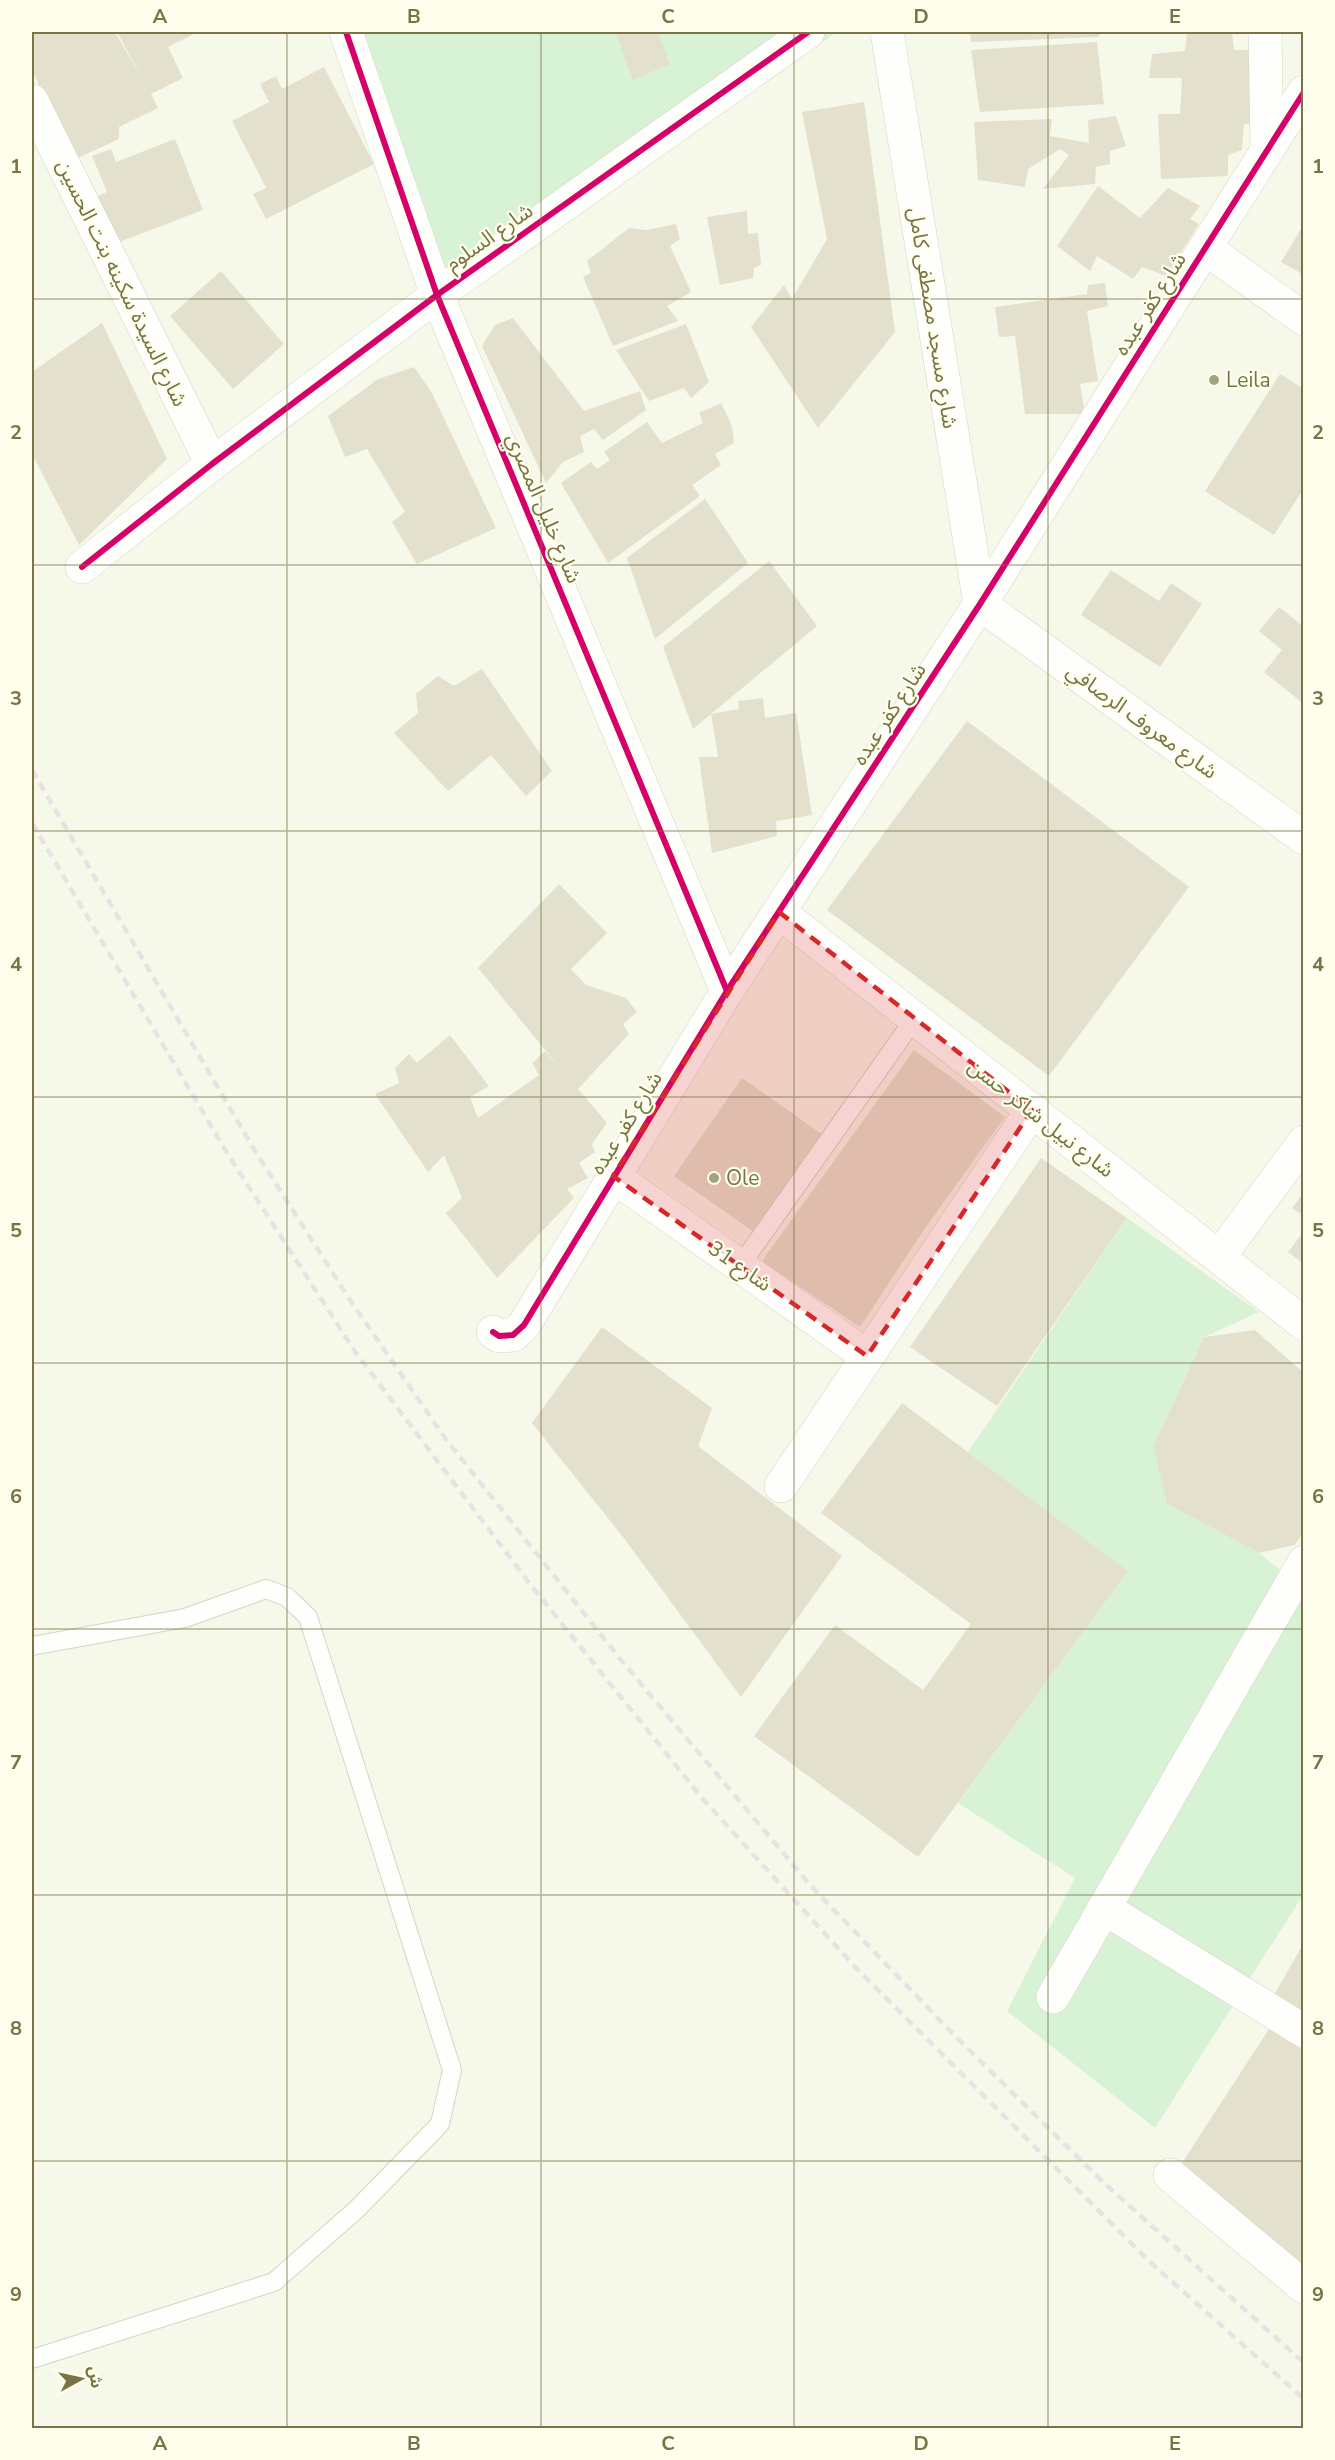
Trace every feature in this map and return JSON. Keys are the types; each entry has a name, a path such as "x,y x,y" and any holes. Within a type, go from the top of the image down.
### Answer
{"street":[{"name":"شارع خليل المصري","path":"346,32 437,295 727,991"},
{"name":"شارع السلوم","path":"82,567 212,464 437,295 808,32"},
{"name":"شارع مسجد مصطفى كامل","path":"887,32 980,604"},
{"path":"1265,32 1267,150"},
{"name":"شارع كفر عبده","path":"493,1332 499,1336 513,1335 524,1325 727,991 980,604 1304,92"},
{"name":"شارع السيدة سكينه بنت الحسين","path":"32,101 212,464"},
{"path":"1205,248 1304,319"},
{"name":"شارع معروف الرصافي","path":"980,604 1304,838"},
{"name":"شارع نبيل شاكر حسن","path":"779,912 1304,1324"},
{"path":"781,1486 1032,1110"},
{"path":"1219,1257 1304,1142"},
{"name":"شارع 31","path":"613,1176 867,1356"},
{"path":"1053,1997 1104,1908 1294,1602 1304,1562"},
{"path":"1104,1908 1304,2031"},
{"path":"1170,2175 1304,2287"}],"lane":[{"path":"740,1266 915,1018"},
{"path":"32,1646 184,1618 266,1588 287,1597 308,1617 452,2070 440,2124 357,2210 274,2282 32,2359"}],"highlighted area":[{"path":"779,912 1032,1110 867,1356 613,1176"}],"green space":[{"path":"357,32 837,32 456,297"},
{"path":"1127,1218 1259,1312 1204,1337 1153,1447 1167,1504 1259,1553 1304,1589 1303,1895 1155,2128 1007,2011 1075,1878 958,1803 1128,1571 968,1452"}],"building":[{"path":"32,32 115,32 142,79 117,32 198,32 168,47 183,78 151,94 158,108 119,127 119,139 71,161 32,69"},
{"path":"615,32 658,32 670,64 633,80"},
{"path":"970,32 1099,32 1099,37 971,42"},
{"path":"1187,32 1232,32 1234,50 1262,50 1266,118 1244,125 1242,150 1228,155 1228,176 1161,179 1158,114 1180,114 1182,78 1149,78 1152,54 1185,51"},
{"path":"1097,42 1104,104 980,112 971,50"},
{"path":"324,67 374,164 266,219 253,194 266,188 232,121 269,102 260,84 276,76 282,89"},
{"path":"864,102 895,332 818,428 751,327 784,285 792,299 827,239 802,112"},
{"path":"1116,116 1126,146 1110,151 1110,164 1096,167 1095,184 1043,189 1069,155 1060,149 1028,169 1025,187 978,180 974,122 1052,119 1050,136 1089,143 1088,120"},
{"path":"175,139 203,210 106,247 88,200 107,192 92,156 111,149 116,162"},
{"path":"1098,186 1140,218 1168,188 1200,206 1190,219 1199,224 1166,276 1142,267 1133,279 1097,256 1090,271 1057,246"},
{"path":"747,211 748,234 758,233 761,265 754,268 753,278 720,285 707,217"},
{"path":"676,224 680,239 670,246 691,292 667,306 678,321 613,346 583,277 591,273 587,261 629,228 647,230"},
{"path":"1304,224 1304,275 1281,262"},
{"path":"221,271 284,344 233,389 170,316"},
{"path":"1105,283 1108,306 1087,311 1098,381 1080,384 1085,414 1025,414 1015,336 999,337 995,307 1087,294 1088,285"},
{"path":"513,318 584,411 640,391 646,410 603,440 594,429 580,436 584,452 563,462 546,483 482,346 495,325"},
{"path":"102,323 167,459 79,545 32,454 32,372"},
{"path":"686,324 709,382 691,398 684,388 649,401 616,350"},
{"path":"414,367 432,393 496,528 417,564 392,522 405,512 367,449 345,457 328,416 378,379"},
{"path":"1280,374 1304,389 1304,488 1274,535 1205,491"},
{"path":"721,403 732,426 734,443 715,454 721,465 692,485 700,496 608,563 561,483 591,462 597,469 610,460 604,452 647,422 662,443 703,423 699,413"},
{"path":"705,499 748,563 655,639 627,558"},
{"path":"769,561 817,626 693,729 663,647"},
{"path":"1111,570 1159,601 1171,583 1202,604 1160,667 1081,615"},
{"path":"1279,607 1304,627 1304,704 1264,672 1282,650 1259,631"},
{"path":"482,669 552,771 526,796 491,755 448,791 394,733 418,713 416,694 438,676 454,686"},
{"path":"763,698 765,718 796,713 812,815 776,821 777,836 712,853 699,757 718,757 711,714 739,709 738,701"},
{"path":"967,721 1189,887 1049,1076 827,910"},
{"path":"559,884 607,933 571,969 586,985 626,998 637,1012 623,1024 629,1034 578,1089 607,1123 592,1144 595,1152 579,1163 588,1178 567,1189 574,1198 497,1278 446,1213 462,1198 444,1155 428,1172 375,1094 399,1083 395,1068 409,1054 417,1063 450,1035 489,1086 470,1097 478,1118 539,1075 532,1063 545,1051 560,1068 478,968"},
{"path":"914,1050 1005,1117 923,1231 860,1327 762,1261"},
{"path":"742,1078 826,1137 758,1235 674,1176"},
{"path":"1041,1158 1127,1218 997,1406 910,1347"},
{"path":"1304,1192 1304,1216 1292,1208"},
{"path":"1304,1231 1304,1264 1288,1252"},
{"path":"602,1327 712,1408 698,1446 842,1556 741,1697 623,1537 532,1423"},
{"path":"1255,1330 1304,1373 1304,1530 1295,1545 1259,1553 1167,1504 1153,1447 1204,1337"},
{"path":"902,1403 1128,1571 918,1857 754,1736 835,1625 923,1690 971,1624 821,1513"},
{"path":"1302,1946 1304,1947 1304,2022 1270,2002"},
{"path":"1269,2029 1304,2051 1304,2271 1178,2169"}],"railway":[{"path":"32,770 255,1151 350,1300 445,1438 625,1665 811,1886 956,2037 1103,2182 1304,2363"},
{"path":"32,823 227,1153 356,1353 530,1584 702,1798 856,1968 1150,2262 1304,2399"}],"cycle path":[{"path":"346,32 437,295 727,991"},
{"path":"82,567 212,464 437,295 808,32"},
{"path":"493,1332 499,1336 513,1335 524,1325 727,991 980,604 1304,92"}],"place":[{"name":"Leila","path":"1214,380"},
{"name":"Ole","path":"714,1178"}]}
